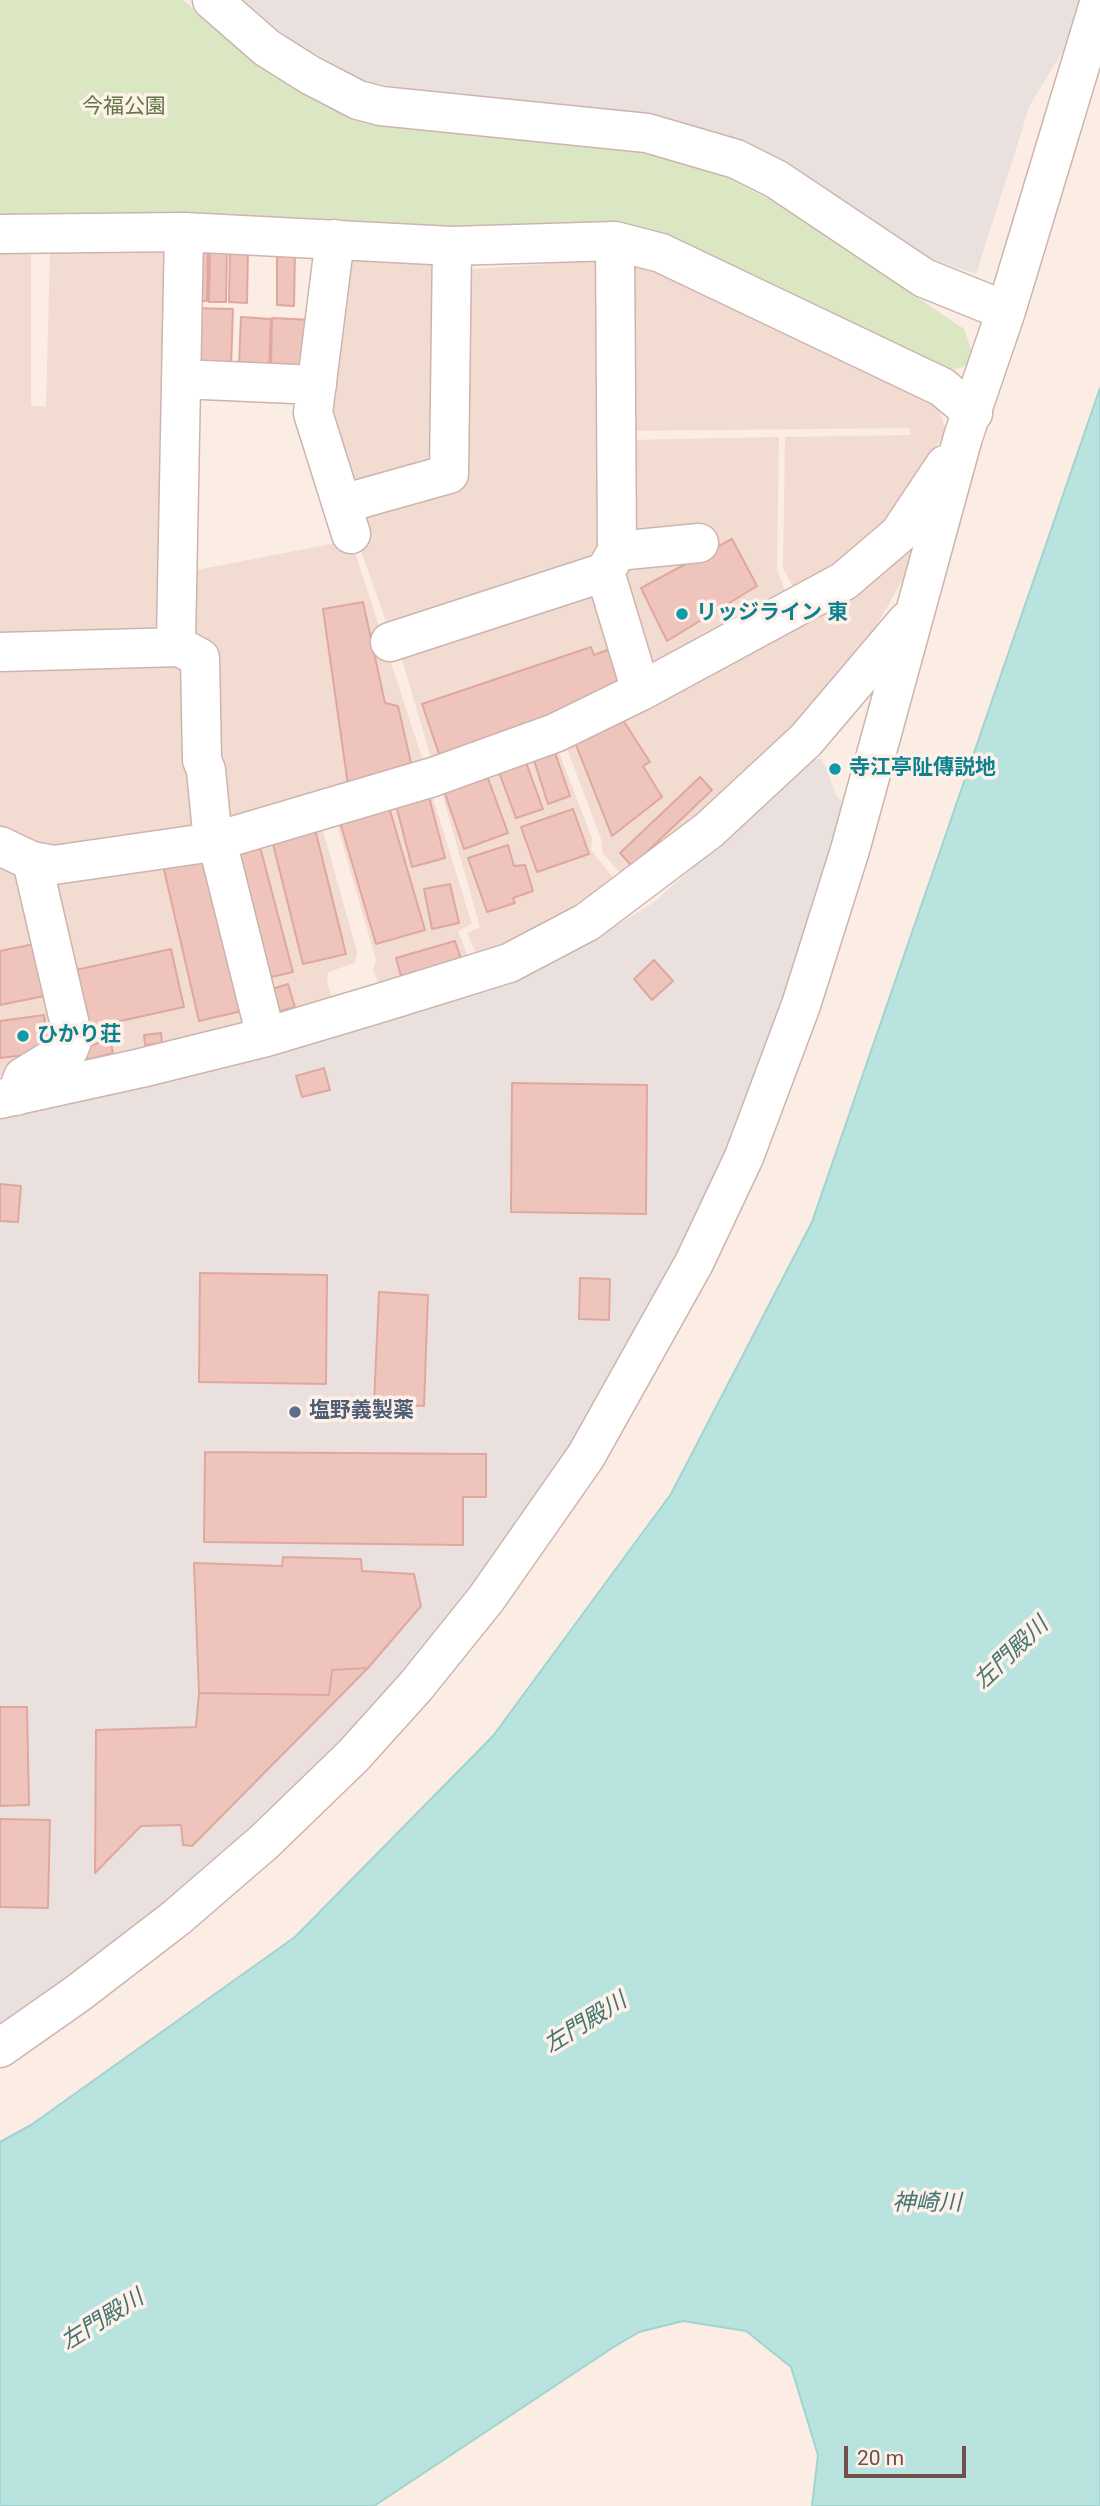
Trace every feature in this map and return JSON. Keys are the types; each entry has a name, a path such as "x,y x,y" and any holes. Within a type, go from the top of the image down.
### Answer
{"street":[{"path":"212,0 267,48 310,75 358,100 381,106 647,133 736,159 776,179 924,278 1006,311"},
{"path":"0,2048 78,1994 176,1918 264,1842 353,1756 416,1686 486,1599 586,1456 694,1263 744,1157 801,1005 850,850 968,425 1006,311 1100,0"},
{"path":"0,234 184,232 452,246 615,241 661,253 942,387 968,425"},
{"path":"180,647 176,639 184,232"},
{"path":"334,239 313,413 346,519 449,474 452,246"},
{"path":"615,241 611,561 641,691"},
{"path":"181,379 317,385"},
{"path":"16,854 54,865 215,841 433,777 555,733 641,691 845,581 899,534 968,425"},
{"path":"390,642 611,561 699,543"},
{"path":"8,1097 266,1037 509,963 587,922 709,830 806,740 915,611"},
{"path":"0,652 180,647 200,658 202,760 206,770 215,841 266,1037"},
{"path":"8,1097 23,1077 69,1049 73,1038 16,854"}],"shaded area":[{"path":"244,0 1086,0 1077,28 1030,105 976,274 917,254 770,156 655,114 426,92 370,83 291,41"},
{"path":"170,246 168,640 0,645 0,248 31,248 31,406 46,407 50,249"},
{"path":"337,252 441,262 442,468 343,495 319,413"},
{"path":"609,260 607,555 390,633 347,511 459,478 459,270"},
{"path":"625,263 657,265 938,408 946,429 895,526 799,598 783,568 785,437 910,435 910,428 626,431"},
{"path":"779,437 777,569 789,602 644,681 622,565 629,440"},
{"path":"351,540 426,770 215,830 209,746 207,639 183,640 187,572"},
{"path":"909,544 921,548 871,635 795,730 691,828 622,875 603,854 601,839 563,738"},
{"path":"599,584 634,687 434,768 399,650"},
{"path":"0,660 192,665 207,834 86,854 0,834"},
{"path":"554,740 592,838 591,850 616,881 534,934 476,953 467,933 480,927 439,783"},
{"name":"塩野義製薬","path":"815,759 821,759 824,763 837,797 846,804 737,1143 637,1335 545,1489 453,1616 352,1737 232,1850 0,2030 0,1115 596,938 653,903"},
{"path":"429,785 472,924 458,931 468,957 380,986 373,970 376,960 334,814"},
{"path":"320,819 357,952 355,963 328,972 327,982 333,1001 267,1022 222,846"},
{"path":"214,848 258,1024 43,1076 78,1045 39,876"},
{"path":"0,853 28,865 66,1050 18,1072 0,1076"}],"green space":[{"name":"今福公園","path":"0,0 183,0 247,55 348,116 394,127 632,148 717,172 787,209 964,329 976,363 946,372 710,261 463,235 0,215"}],"water":[{"path":"1100,388 1100,2506 812,2506 818,2455 791,2367 746,2331 683,2321 639,2332 612,2348 374,2506 0,2506 0,2142 31,2125 295,1937 493,1736 671,1494 812,1222"}],"building":[{"path":"190,245 208,245 207,301 189,301"},
{"path":"210,246 227,247 226,302 209,302"},
{"path":"230,247 248,247 247,303 229,302"},
{"path":"277,250 295,250 294,306 277,305"},
{"path":"189,308 233,309 231,367 187,365"},
{"path":"241,317 271,319 269,368 239,366"},
{"path":"272,318 313,320 311,368 271,367"},
{"name":"リッジライン 東","path":"732,539 757,586 667,641 641,588"},
{"path":"363,602 385,703 398,706 411,763 348,785 323,609"},
{"path":"591,647 594,655 613,648 624,683 606,696 440,757 422,704"},
{"path":"621,717 650,762 643,766 662,797 612,836 574,740"},
{"path":"553,747 570,796 548,804 532,754"},
{"path":"524,757 543,809 516,818 497,767"},
{"path":"486,773 508,833 464,849 443,788"},
{"path":"700,777 712,790 632,866 620,853"},
{"path":"428,793 445,858 412,867 395,801"},
{"path":"389,807 425,930 376,944 340,822"},
{"path":"573,809 589,854 537,872 521,827"},
{"path":"315,829 346,954 303,964 272,840"},
{"path":"259,843 293,972 258,980 225,852"},
{"path":"508,845 514,866 525,865 533,891 513,898 515,903 487,912 468,858"},
{"path":"211,856 246,1010 199,1021 162,861"},
{"path":"450,884 459,923 432,929 424,889"},
{"path":"455,941 461,959 401,976 396,958"},
{"path":"34,944 44,996 0,1005 0,951"},
{"path":"171,949 184,1007 84,1029 71,971"},
{"path":"654,960 673,981 652,1000 634,979"},
{"path":"288,984 295,1007 270,1014 263,992"},
{"name":"ひかり荘","path":"44,1015 49,1052 0,1058 0,1021"},
{"path":"161,1033 162,1043 145,1045 144,1035"},
{"path":"110,1040 113,1053 88,1060 84,1047"},
{"path":"324,1068 330,1090 302,1097 296,1076"},
{"path":"512,1083 647,1085 646,1214 511,1212"},
{"path":"0,1184 21,1186 18,1222 0,1221"},
{"path":"200,1273 327,1275 326,1384 199,1382"},
{"path":"580,1278 610,1279 609,1320 579,1319"},
{"path":"379,1292 428,1295 424,1406 374,1404"},
{"path":"205,1452 486,1454 486,1497 463,1497 463,1545 204,1542"},
{"path":"283,1557 361,1559 362,1571 414,1574 421,1606 368,1668 332,1670 329,1695 199,1693 194,1563 282,1566"},
{"path":"368,1668 192,1846 183,1845 181,1825 141,1826 95,1873 96,1730 196,1727 199,1693 329,1695 332,1670"},
{"path":"0,1707 27,1707 29,1805 0,1806"},
{"path":"0,1819 50,1820 48,1908 0,1907"}],"place":[{"name":"リッジライン 東","path":"682,614"},
{"name":"寺江亭阯傳説地","path":"835,769"},
{"name":"ひかり荘","path":"23,1036"},
{"name":"塩野義製薬","path":"295,1412"}],"water label":[{"name":"左門殿川","path":"1012,1654"},
{"name":"左門殿川","path":"586,2024"},
{"name":"神崎川","path":"927,2204"},
{"name":"左門殿川","path":"103,2321"}]}
